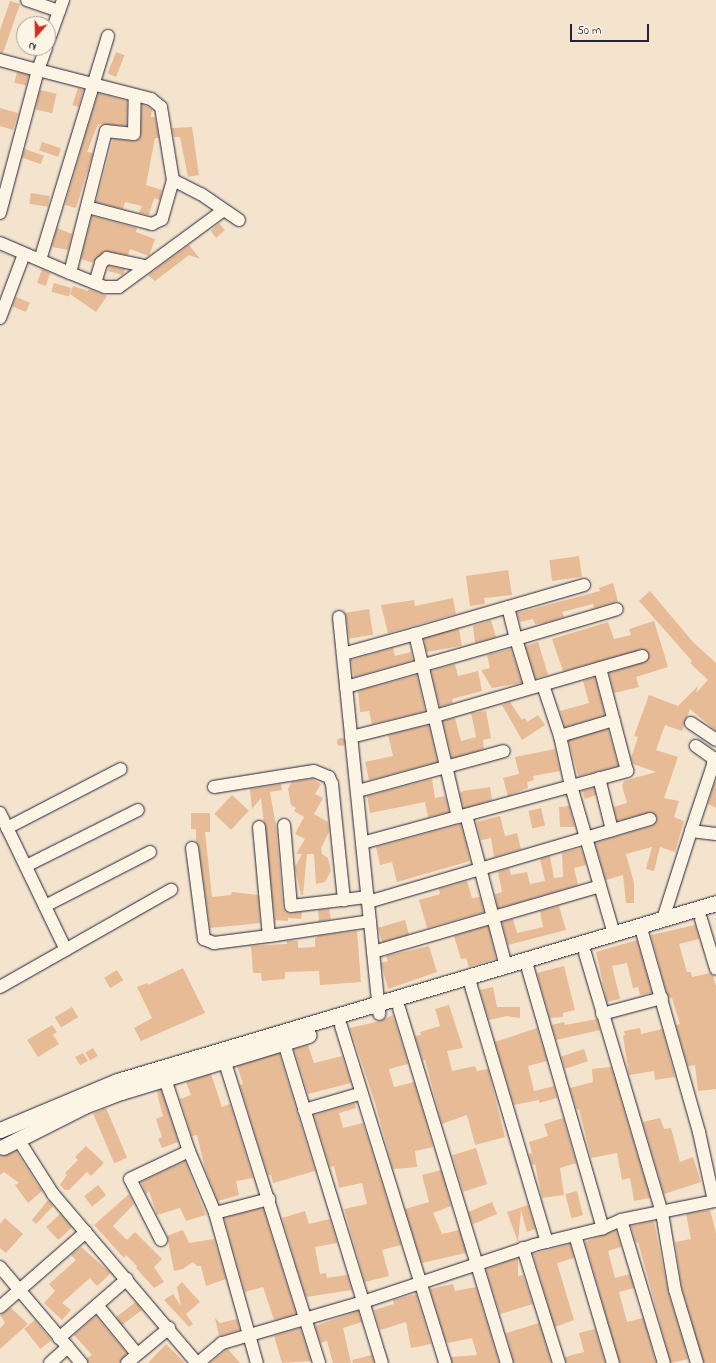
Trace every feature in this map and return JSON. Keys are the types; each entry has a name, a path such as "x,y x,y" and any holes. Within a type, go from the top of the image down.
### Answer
{"main road":[{"path":"1,1145 18,1139 84,1106 165,1079 223,1056 379,1009 506,966 716,903"},
{"path":"0,1130 117,1081 284,1043 341,1026 379,1009 399,1008 716,914"}],"street":[{"path":"27,0 61,5 56,19"},
{"path":"40,260 108,36"},
{"path":"0,214 38,70 43,56"},
{"path":"0,60 151,99 161,108 172,180 166,212 158,223 152,224 87,207"},
{"path":"70,273 106,131 134,134 134,95"},
{"path":"172,180 201,194 239,220"},
{"path":"0,243 70,273 112,288 119,286 224,210"},
{"path":"0,318 24,254"},
{"path":"95,283 101,263 106,258 146,266"},
{"path":"343,654 584,585"},
{"path":"508,607 531,688"},
{"path":"346,687 617,609"},
{"path":"339,617 358,791 379,1009"},
{"path":"415,634 447,767 480,870 506,966"},
{"path":"351,737 435,716 642,656"},
{"path":"362,843 627,770 600,668"},
{"path":"543,684 560,736 571,786 614,934"},
{"path":"560,736 614,720"},
{"path":"691,723 716,740"},
{"path":"664,919 713,765 713,758 696,746"},
{"path":"358,791 504,751"},
{"path":"7,828 121,769"},
{"path":"214,787 314,771 329,777 332,784 344,900"},
{"path":"599,778 612,830"},
{"path":"26,866 138,810"},
{"path":"0,813 66,950"},
{"path":"284,825 291,906 344,900 368,900 480,870 650,819"},
{"path":"259,827 269,936"},
{"path":"691,831 716,834"},
{"path":"192,848 204,939 214,943 370,921"},
{"path":"45,906 150,852"},
{"path":"373,952 600,886"},
{"path":"0,987 171,890"},
{"path":"701,919 716,969"},
{"path":"18,1139 53,1194 127,1278 198,1363 222,1343 363,1302 524,1248 603,1228 621,1220 715,1204 699,1132 643,935"},
{"path":"585,953 662,1213 675,1290 698,1363"},
{"path":"528,969 603,1228"},
{"path":"471,986 547,1242"},
{"path":"602,1014 662,998"},
{"path":"399,1008 507,1363"},
{"path":"341,1026 445,1363"},
{"path":"284,1043 382,1363"},
{"path":"223,1056 269,1199 304,1319 319,1363"},
{"path":"165,1079 189,1152 215,1213 257,1363"},
{"path":"304,1110 362,1093"},
{"path":"161,1240 130,1179 189,1152"},
{"path":"215,1213 269,1199"},
{"path":"621,1220 664,1363"},
{"path":"0,1307 86,1232"},
{"path":"575,1235 613,1363"},
{"path":"524,1248 559,1363"},
{"path":"0,1267 81,1363"},
{"path":"59,1338 127,1278"},
{"path":"97,1305 137,1354"},
{"path":"127,1363 169,1328"},
{"path":"50,1363 68,1347"}],"building":[{"path":"10,1 20,4 3,53 0,53 0,30"},
{"path":"116,52 124,55 116,77 108,73"},
{"path":"17,72 29,75 26,86 14,83"},
{"path":"78,88 84,90 78,107 72,105"},
{"path":"40,90 57,94 52,113 36,109"},
{"path":"98,93 127,101 127,126 98,124 87,152 93,153 76,208 65,205"},
{"path":"142,104 152,109 151,117 155,117 159,138 155,138 146,185 162,190 160,200 154,198 149,215 139,213 142,206 125,202 123,209 96,202 113,139 134,141 140,138"},
{"path":"0,108 18,113 13,130 0,126"},
{"path":"192,127 199,175 188,177 180,137 174,137 172,128"},
{"path":"42,142 61,148 58,157 39,151"},
{"path":"25,149 44,156 41,164 22,157"},
{"path":"31,193 50,196 48,207 29,204"},
{"path":"92,216 137,228 136,232 155,239 149,256 130,249 128,255 105,251 93,263 81,259"},
{"path":"219,223 225,230 216,238 211,231"},
{"path":"57,228 72,234 68,250 52,247"},
{"path":"189,245 200,259 189,255 155,281 148,275"},
{"path":"109,266 125,269 123,275 108,271"},
{"path":"42,269 50,273 46,286 37,283"},
{"path":"54,283 71,288 69,297 52,292"},
{"path":"73,286 88,291 89,289 107,296 96,312 70,294"},
{"path":"16,297 30,303 26,312 12,306"},
{"path":"579,556 582,577 552,581 549,560"},
{"path":"508,570 512,595 484,598 485,604 470,606 466,576"},
{"path":"613,583 618,601 594,608 593,604 562,612 564,617 544,623 535,624 533,619 520,622 517,613 600,591 599,588"},
{"path":"650,591 693,642 716,663 716,731 690,709 682,731 665,725 656,750 678,757 664,798 679,801 674,817 684,821 675,852 660,847 654,871 646,869 652,847 626,854 634,883 634,903 626,903 623,875 606,880 595,843 652,826 657,821 657,817 651,812 617,821 614,807 627,803 622,786 624,781 656,772 633,764 631,758 638,737 634,736 649,695 678,706 698,686 696,693 708,680 690,663 692,661 639,601"},
{"path":"453,598 456,614 388,633 381,605 414,600 415,606"},
{"path":"369,609 373,635 349,638 345,613"},
{"path":"491,620 496,637 475,643 473,626"},
{"path":"654,621 668,667 636,677 639,687 614,693 609,673 647,661 649,654 643,649 563,671 552,639 608,622 614,639 631,635 629,629"},
{"path":"459,629 462,646 426,652 424,635"},
{"path":"538,642 548,675 536,678 526,646"},
{"path":"393,648 395,656 411,652 413,660 354,677 351,660"},
{"path":"511,649 522,683 492,688 481,670 490,668 487,655"},
{"path":"455,664 458,676 478,671 482,691 452,699 453,703 440,707 431,671"},
{"path":"417,675 425,711 372,724 369,711 360,712 358,691"},
{"path":"595,677 605,715 565,727 560,711 589,703 583,681"},
{"path":"510,702 522,720 525,718 527,722 538,715 545,725 522,740 502,705"},
{"path":"486,711 491,738 483,740 484,749 452,758 443,721 455,718 461,741 476,737 471,713"},
{"path":"429,725 437,762 369,780 365,762 393,756 388,735"},
{"path":"608,729 618,766 578,776 568,740"},
{"path":"339,738 343,738 345,742 343,746 339,746 337,744 337,740"},
{"path":"555,749 560,771 533,776 534,780 527,782 528,788 508,796 503,778 519,774 515,757"},
{"path":"312,779 321,784 315,794 323,798 314,814 328,822 329,832 321,848 322,854 328,858 331,871 325,882 316,884 314,854 307,854 303,895 301,895 295,867 302,854 296,854 305,839 295,834 304,817 294,811 296,808 291,805 288,789 292,782"},
{"path":"432,779 435,798 445,796 449,812 428,817 425,802 370,813 367,796"},
{"path":"715,781 716,782 716,808 708,804"},
{"path":"281,784 282,790 270,792 276,826 283,908 288,913 302,912 301,919 288,918 288,921 275,920 261,798 252,809 250,789"},
{"path":"490,787 492,800 464,808 460,793 463,791"},
{"path":"594,788 596,795 585,799 582,791"},
{"path":"232,795 249,811 231,830 214,814"},
{"path":"569,806 575,827 560,827 559,807"},
{"path":"541,808 545,826 532,828 528,811"},
{"path":"191,813 210,813 210,832 205,832 212,897 231,895 232,892 258,895 260,923 210,928 199,847 196,842 196,829 191,829"},
{"path":"500,816 505,836 517,833 521,849 494,857 491,838 481,840 476,822"},
{"path":"461,824 470,861 397,882 392,862 380,865 376,847"},
{"path":"581,848 586,865 574,868 578,885 498,908 495,894 502,892 498,872 509,868 511,875 527,872 530,884 545,881 540,859 550,856 554,878 563,877 562,853"},
{"path":"467,881 472,898 480,897 484,912 427,928 419,900 440,894 439,889"},
{"path":"559,906 566,930 508,945 502,922 513,919 517,933 543,927 540,911"},
{"path":"329,909 331,919 315,922 319,921 318,910"},
{"path":"405,920 409,934 382,942 378,928"},
{"path":"695,925 699,939 679,944 687,972 691,972 692,977 710,973 713,976 716,986 716,1089 698,1091 695,1065 688,1066 676,1025 680,1024 672,998 669,998 666,990 651,935"},
{"path":"488,926 496,959 469,967 466,958 461,959 454,936"},
{"path":"357,931 361,982 320,985 319,971 285,972 285,979 262,981 261,973 253,973 251,946 287,944 287,941 298,941 298,948 315,947 315,939 318,936"},
{"path":"637,940 652,993 640,995 638,987 633,988 627,963 612,966 620,999 607,1002 596,952"},
{"path":"429,946 437,972 388,989 381,963 388,961 386,956"},
{"path":"564,966 575,1010 563,1013 563,1017 550,1018 537,973"},
{"path":"183,968 205,1013 141,1041 134,1028 152,1018 137,987 147,983 148,985"},
{"path":"117,970 123,980 110,988 104,978"},
{"path":"493,987 497,1007 520,1007 520,1018 507,1016 489,1020 480,990"},
{"path":"449,1005 463,1048 447,1051 452,1071 475,1066 477,1071 488,1069 505,1137 475,1145 467,1115 442,1124 425,1060 423,1060 415,1036 421,1035 420,1032 440,1026 435,1009"},
{"path":"72,1007 78,1017 61,1028 55,1017"},
{"path":"393,1015 408,1064 389,1069 394,1087 414,1082 433,1147 415,1151 417,1167 393,1169 375,1103 350,1028 380,1021"},
{"path":"597,1019 600,1030 556,1040 552,1025 564,1022 565,1025"},
{"path":"52,1025 57,1032 53,1035 59,1044 38,1057 27,1040"},
{"path":"537,1028 547,1061 528,1066 534,1091 554,1086 557,1098 539,1103 539,1100 514,1105 495,1042"},
{"path":"640,1028 641,1034 662,1029 675,1077 655,1080 654,1071 629,1075 623,1036 625,1035 624,1031"},
{"path":"308,1045 314,1063 342,1056 351,1083 308,1094 294,1049"},
{"path":"93,1048 98,1056 90,1060 85,1053"},
{"path":"584,1049 588,1061 565,1069 561,1056"},
{"path":"83,1053 88,1061 80,1065 75,1057"},
{"path":"279,1053 315,1171 273,1183 271,1175 268,1175 240,1085 243,1084 237,1066"},
{"path":"611,1067 650,1198 634,1201 630,1178 622,1180 617,1153 591,1158 579,1109 577,1110 570,1088 593,1082 592,1069"},
{"path":"211,1074 222,1107 230,1104 253,1178 236,1181 239,1195 218,1201 205,1169 197,1135 192,1136 180,1099 191,1095 186,1082"},
{"path":"161,1089 178,1142 162,1148 158,1139 162,1137 156,1119 163,1116 157,1090"},
{"path":"355,1103 356,1108 339,1113 343,1128 363,1123 401,1245 382,1250 389,1276 365,1282 344,1209 367,1204 362,1183 339,1188 334,1166 330,1167 314,1115"},
{"path":"106,1108 127,1158 114,1163 93,1113"},
{"path":"563,1118 576,1163 560,1168 564,1195 542,1198 535,1164 532,1165 529,1154 532,1153 529,1142 548,1136 544,1124"},
{"path":"660,1118 664,1129 671,1128 680,1162 693,1157 701,1182 664,1194 643,1122"},
{"path":"86,1146 104,1163 91,1176 87,1172 69,1190 65,1190 60,1185 67,1175 65,1173 78,1160 75,1157"},
{"path":"476,1148 487,1184 463,1192 452,1155"},
{"path":"16,1151 42,1191 28,1203 15,1185 19,1183 4,1172 0,1175 0,1156"},
{"path":"185,1161 206,1215 186,1221 180,1208 157,1215 149,1191 146,1194 141,1182"},
{"path":"441,1170 451,1206 433,1213 442,1234 459,1230 466,1253 422,1263 405,1209 429,1202 422,1175"},
{"path":"98,1185 106,1195 92,1206 84,1196"},
{"path":"577,1191 583,1215 571,1218 565,1194"},
{"path":"129,1194 134,1204 113,1226 127,1240 135,1232 162,1259 154,1267 164,1282 154,1288 136,1268 137,1266 126,1255 124,1258 94,1225"},
{"path":"48,1200 53,1206 36,1224 32,1220"},
{"path":"492,1202 497,1214 473,1224 468,1212"},
{"path":"528,1205 535,1229 527,1232 521,1210 518,1242 507,1212"},
{"path":"263,1208 296,1314 274,1320 263,1287 245,1292 224,1218"},
{"path":"710,1210 716,1233 716,1363 704,1363 682,1288 675,1242 691,1239 686,1214"},
{"path":"305,1211 309,1224 330,1219 337,1243 315,1247 320,1274 326,1273 327,1278 347,1275 352,1290 306,1297 282,1218"},
{"path":"60,1214 72,1227 58,1240 46,1227"},
{"path":"5,1218 23,1234 6,1253 0,1248 0,1224"},
{"path":"654,1221 668,1292 688,1359 671,1363 638,1242 636,1243 631,1226"},
{"path":"183,1230 189,1243 214,1239 226,1279 206,1286 201,1266 197,1266 193,1262 183,1269 174,1271 167,1236"},
{"path":"616,1230 621,1247 608,1251 615,1278 630,1274 634,1288 619,1292 627,1322 643,1318 656,1363 620,1363 585,1242"},
{"path":"570,1244 574,1258 557,1263 574,1320 555,1327 533,1254"},
{"path":"81,1247 111,1273 97,1286 90,1278 62,1303 71,1310 62,1320 44,1303 55,1291 49,1284 76,1260 71,1255"},
{"path":"518,1258 518,1276 523,1275 533,1304 500,1314 486,1269"},
{"path":"182,1282 200,1302 186,1314 193,1324 189,1327 164,1300 173,1294 181,1306 177,1287"},
{"path":"453,1284 455,1291 476,1287 499,1363 452,1363 451,1357 477,1355 472,1338 448,1343 446,1341 430,1289"},
{"path":"416,1294 431,1344 411,1348 406,1322 380,1330 374,1310 394,1304 393,1300"},
{"path":"136,1302 142,1310 122,1325 116,1317"},
{"path":"11,1308 28,1324 0,1349 0,1328 5,1323 0,1315"},
{"path":"358,1311 362,1322 343,1328 351,1363 333,1363 327,1341 321,1343 315,1326"},
{"path":"96,1316 127,1353 120,1363 88,1363 87,1358 92,1355 74,1335"},
{"path":"215,1318 220,1323 237,1319 240,1330 219,1336"},
{"path":"35,1320 51,1340 40,1349 24,1329"},
{"path":"539,1323 551,1363 514,1363 506,1333"},
{"path":"300,1328 311,1361 282,1363 274,1336"},
{"path":"595,1329 605,1363 566,1363 565,1357 584,1352 579,1333"},
{"path":"166,1344 185,1363 148,1363"},
{"path":"228,1349 240,1363 210,1363 226,1350"},
{"path":"372,1355 374,1363 353,1363 352,1360"}]}
